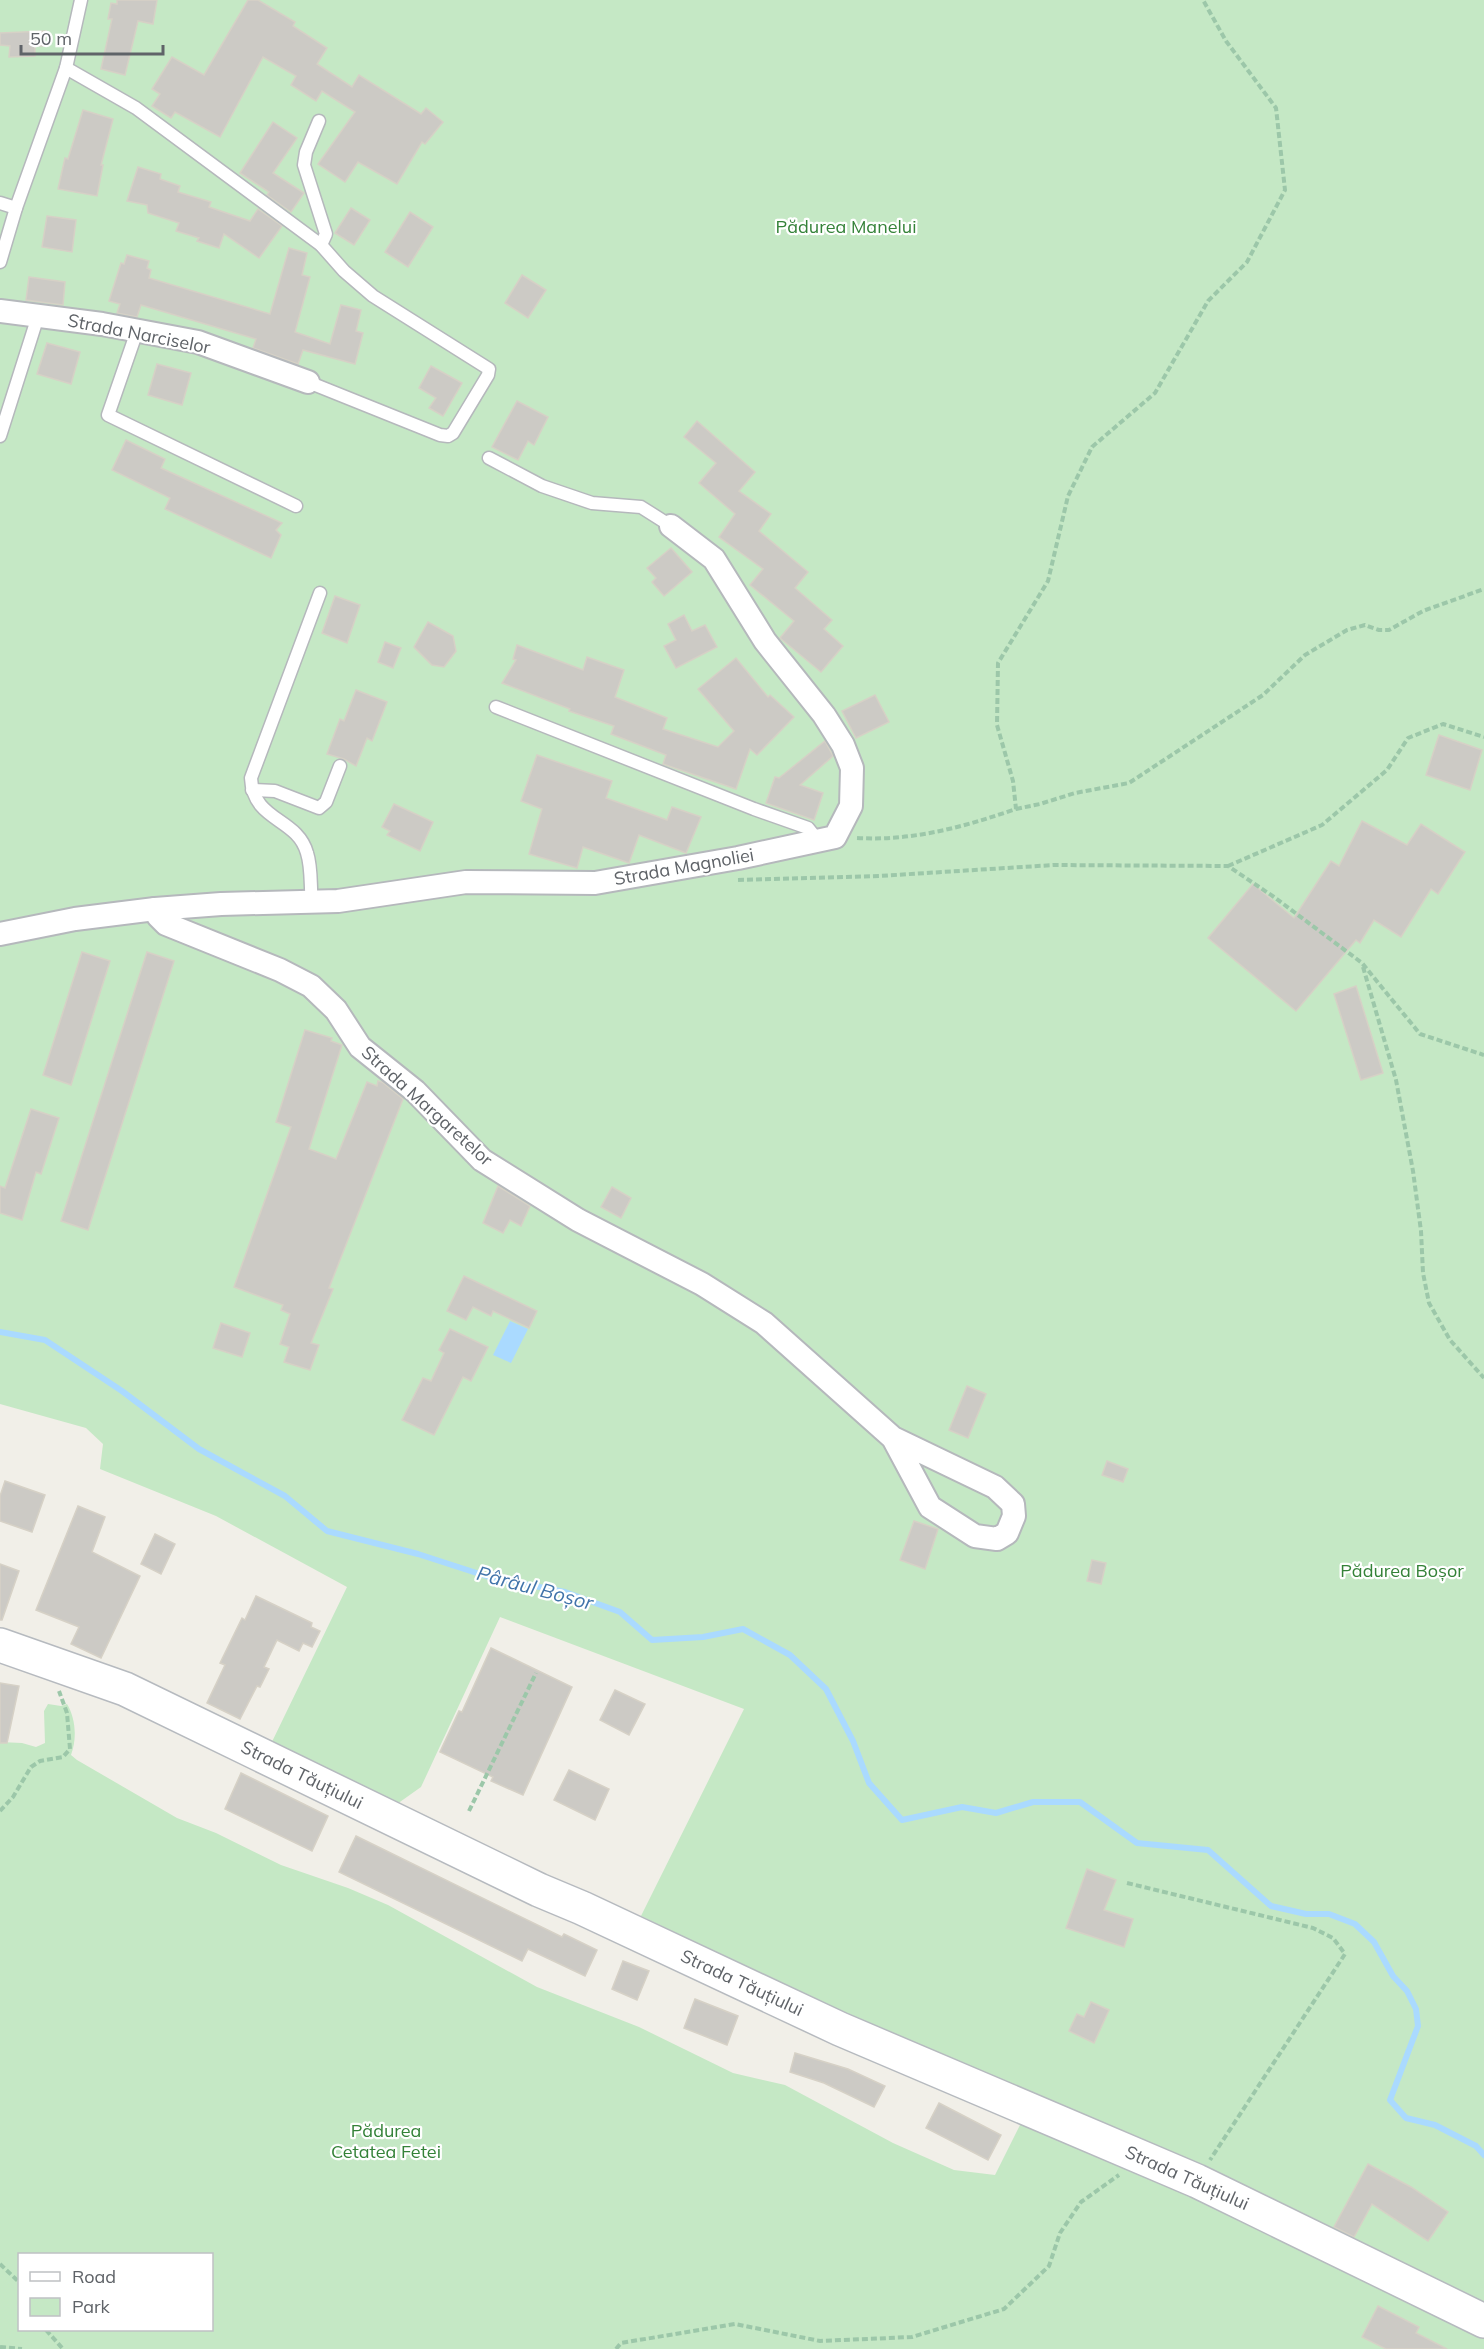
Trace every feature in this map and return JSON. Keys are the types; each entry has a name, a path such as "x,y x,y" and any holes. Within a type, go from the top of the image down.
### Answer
{"main road":[{"name":"Strada Tăuțiului","path":"0,1645 125,1689 539,1890 840,2029 1197,2181 1484,2321"}],"street":[{"name":"Strada Narciselor","path":"0,311 198,342 308,382"},
{"path":"671,526 714,559 765,641 824,715 843,745 852,768 851,806 824,839"},
{"name":"Strada Magnoliei","path":"155,909 221,904 338,902 466,882 595,883 738,858 824,839"},
{"path":"0,934 75,919 155,909"},
{"name":"Strada Margaretelor","path":"155,909 166,924 280,970 311,986 336,1010 360,1047 415,1092 482,1160 578,1220 702,1284 764,1323 893,1438 995,1487 1013,1504 1014,1516 1007,1533 997,1539 975,1536 930,1507 893,1438"}],"lane":[{"path":"0,262 16,208 66,68 81,0"},
{"path":"66,68 136,108 321,245 344,271 373,296 489,369 488,375 453,433 448,436 440,435 308,382"},
{"path":"319,121 306,152 304,165 326,234 321,245"},
{"path":"0,203 16,208"},
{"path":"0,436 38,316"},
{"path":"137,331 108,415 296,506"},
{"path":"489,458 542,486 592,503 641,507 671,526"},
{"path":"312,903 307,852 296,833 259,806 252,790 251,778 320,593"},
{"path":"496,707 753,809 808,828 812,833 824,839"},
{"path":"252,790 275,791 319,808 326,802 340,766"}],"path":[{"path":"1016,808 1013,781 997,725 998,663 1048,581 1068,496 1092,447 1155,393 1208,301 1247,262 1285,190 1276,108 1226,41 1203,0"},
{"path":"824,839 888,840 963,827 1016,808 1040,804 1075,793 1129,783 1263,695 1305,655 1347,630 1365,625 1379,630 1389,630 1423,610 1484,589"},
{"path":"733,880 879,876 1054,865 1228,866 1323,825 1387,770 1408,738 1443,724 1484,737"},
{"path":"1228,866 1274,897 1362,963 1420,1034 1484,1055"},
{"path":"1362,963 1398,1092 1413,1171 1421,1231 1423,1273 1429,1303 1450,1340 1484,1378"},
{"path":"0,1811 13,1797 31,1767 40,1761 63,1757 70,1749 68,1713 58,1688 42,1659"},
{"path":"470,1811 536,1673"},
{"path":"1127,1883 1313,1928 1333,1938 1345,1954 1197,2181"},
{"path":"616,2349 621,2343 735,2324 819,2341 912,2337 1004,2309 1049,2266 1060,2233 1081,2202 1121,2173 1129,2152"},
{"path":"0,2264 18,2281"},
{"path":"47,2331 63,2349"},
{"path":"0,2347 22,2349"}],"green space":[{"path":"0,0 1484,0 1484,2349 0,2349 0,1742 22,1743 36,1747 45,1743 44,1711 48,1704 61,1706 67,1704 70,1710 75,1729 71,1755 177,1818 216,1833 281,1865 348,1888 388,1905 537,1987 639,2027 733,2073 785,2085 893,2143 954,2170 995,2175 1033,2099 860,2023 641,1916 744,1709 500,1617 421,1787 390,1809 268,1750 347,1587 216,1516 100,1469 103,1444 86,1428 0,1404"}],"water":[{"path":"510,1321 528,1329 511,1363 493,1355"}],"building":[{"path":"117,0 157,0 153,24 138,21 125,75 101,69 112,19 108,19 111,3 117,4"},
{"path":"248,0 258,0 295,22 293,26 327,48 317,64 352,87 359,75 421,114 426,108 443,122 425,144 422,142 397,184 358,162 345,182 318,164 355,112 322,91 316,101 291,85 296,76 263,57 220,137 175,112 171,118 152,106 160,94 152,89 172,57 204,75"},
{"path":"46,31 44,46 35,46 35,56 9,57 10,46 0,45 0,33"},
{"path":"83,110 113,119 101,165 103,165 97,196 58,189 65,158 68,159"},
{"path":"273,122 297,138 273,173 304,193 291,212 267,195 269,192 240,173"},
{"path":"138,167 161,174 160,179 180,186 178,192 211,202 209,207 250,221 258,209 282,226 259,258 224,234 219,248 197,241 199,238 176,231 179,223 148,213 147,205 127,201"},
{"path":"351,208 370,220 354,245 335,233"},
{"path":"410,212 433,227 408,267 385,252"},
{"path":"47,216 76,220 72,252 42,247"},
{"path":"289,248 307,253 302,275 310,277 295,332 330,344 341,305 361,310 356,331 363,333 355,364 303,350 298,364 253,348 256,339 141,305 137,317 117,313 120,304 109,301 121,263 124,264 127,255 149,261 147,268 151,270 149,278 270,314"},
{"path":"522,275 546,290 528,318 505,303"},
{"path":"29,277 65,282 63,305 26,300"},
{"path":"47,343 80,352 71,384 37,374"},
{"path":"157,364 191,373 182,405 148,395"},
{"path":"431,366 462,383 443,416 429,408 436,398 419,388"},
{"path":"517,401 548,417 534,445 528,441 518,460 492,447"},
{"path":"697,421 755,472 739,491 771,514 759,531 808,572 795,588 832,620 824,629 843,646 821,672 780,638 794,621 750,585 763,569 719,537 735,514 699,483 716,463 684,437"},
{"path":"126,440 165,459 161,468 282,523 276,530 281,535 271,558 165,509 170,498 112,470"},
{"path":"671,548 692,572 664,596 652,582 656,578 647,568"},
{"path":"335,596 360,605 347,643 322,633"},
{"path":"684,615 692,631 705,625 717,647 676,668 664,646 676,640 668,624"},
{"path":"428,622 453,636 456,651 444,667 432,665 414,647"},
{"path":"385,642 401,648 393,668 378,662"},
{"path":"517,645 583,670 587,657 624,670 615,697 667,718 663,729 718,747 734,731 698,689 736,658 768,697 770,695 794,717 757,755 750,749 736,789 663,764 666,755 611,734 614,726 569,711 570,709 502,683 516,660 513,659"},
{"path":"356,690 387,702 372,741 367,738 356,766 344,759 327,754 340,719 344,721"},
{"path":"875,695 889,722 856,738 842,711"},
{"path":"1439,735 1482,750 1470,790 1426,775"},
{"path":"825,741 833,756 800,785 823,793 814,820 766,803 775,777 779,778"},
{"path":"537,755 612,781 606,798 667,820 672,807 701,817 686,853 639,835 629,863 583,847 577,868 529,854 542,809 521,801"},
{"path":"394,804 433,822 420,851 387,835 390,831 382,827"},
{"path":"1362,821 1407,845 1421,824 1465,852 1438,894 1431,889 1401,937 1374,920 1360,943 1356,940 1296,1011 1208,938 1253,884 1294,918 1331,861 1339,866"},
{"path":"82,952 110,961 71,1085 43,1075"},
{"path":"147,952 174,961 88,1230 61,1221"},
{"path":"1356,986 1383,1073 1361,1080 1334,994"},
{"path":"305,1030 332,1038 331,1041 342,1045 309,1149 336,1159 367,1082 377,1086 378,1081 382,1082 403,1099 329,1288 333,1289 311,1343 319,1345 310,1370 284,1362 289,1347 280,1344 290,1314 281,1310 283,1305 234,1287 291,1127 276,1122"},
{"path":"31,1109 59,1118 41,1174 36,1172 22,1220 0,1213 0,1186 5,1188"},
{"path":"498,1186 530,1206 521,1226 510,1220 503,1233 483,1223"},
{"path":"612,1187 631,1198 621,1218 601,1207"},
{"path":"464,1276 537,1311 529,1328 493,1311 491,1316 473,1307 466,1320 447,1311"},
{"path":"221,1323 250,1333 242,1357 213,1348"},
{"path":"450,1329 488,1347 471,1381 463,1377 434,1435 402,1420 423,1378 431,1381 444,1353 439,1350"},
{"path":"967,1386 986,1394 968,1438 949,1430"},
{"path":"1107,1461 1128,1469 1123,1482 1102,1475"},
{"path":"5,1481 45,1495 32,1532 0,1521 0,1496"},
{"path":"78,1506 105,1517 92,1552 140,1576 101,1658 71,1644 79,1627 36,1610"},
{"path":"914,1521 938,1529 925,1569 900,1560"},
{"path":"155,1534 175,1544 161,1574 141,1564"},
{"path":"1092,1560 1106,1563 1101,1584 1087,1581"},
{"path":"0,1564 19,1571 2,1620 0,1620"},
{"path":"256,1596 312,1623 311,1627 320,1631 312,1647 303,1643 299,1651 277,1640 264,1667 269,1669 260,1687 257,1686 240,1719 207,1703 225,1665 220,1663 242,1618 245,1620"},
{"path":"491,1648 572,1687 523,1795 491,1781 493,1777 440,1752 459,1711 462,1712"},
{"path":"0,1683 19,1686 7,1743 0,1743"},
{"path":"615,1690 645,1704 629,1735 600,1720"},
{"path":"569,1770 609,1789 595,1820 554,1800"},
{"path":"241,1773 328,1816 312,1851 225,1809"},
{"path":"356,1836 562,1937 564,1934 597,1950 585,1976 528,1949 522,1961 339,1872"},
{"path":"1087,1869 1116,1880 1104,1910 1133,1919 1124,1947 1066,1928"},
{"path":"623,1961 649,1971 637,2000 612,1989"},
{"path":"695,1999 738,2016 727,2045 684,2028"},
{"path":"1091,2002 1109,2010 1094,2043 1069,2031 1077,2014 1084,2017"},
{"path":"795,2053 848,2069 885,2086 874,2107 824,2083 790,2072"},
{"path":"939,2103 1001,2135 988,2160 926,2128"},
{"path":"1368,2164 1411,2187 1448,2212 1428,2241 1372,2204 1354,2237 1334,2227"},
{"path":"1378,2306 1419,2327 1416,2333 1447,2349 1386,2349 1362,2337"}],"waterway":[{"name":"Pârâul Boșor","path":"0,1332 45,1340 122,1391 199,1449 285,1496 327,1531 418,1554 489,1577 565,1592 620,1612 652,1640 703,1637 743,1629 790,1655 826,1689 853,1741 869,1783 902,1820 962,1807 996,1813 1033,1802 1080,1802 1137,1843 1208,1850 1271,1906 1306,1914 1329,1914 1355,1924 1374,1942 1393,1976 1407,1991 1416,2009 1418,2026 1390,2100 1406,2118 1435,2125 1476,2146 1484,2155"}],"park label":[{"name":"Pădurea Manelui","path":"846,227"},
{"name":"Pădurea Boșor","path":"1402,1571"},
{"name":"Pădurea Cetatea Fetei","path":"386,2141"}]}
